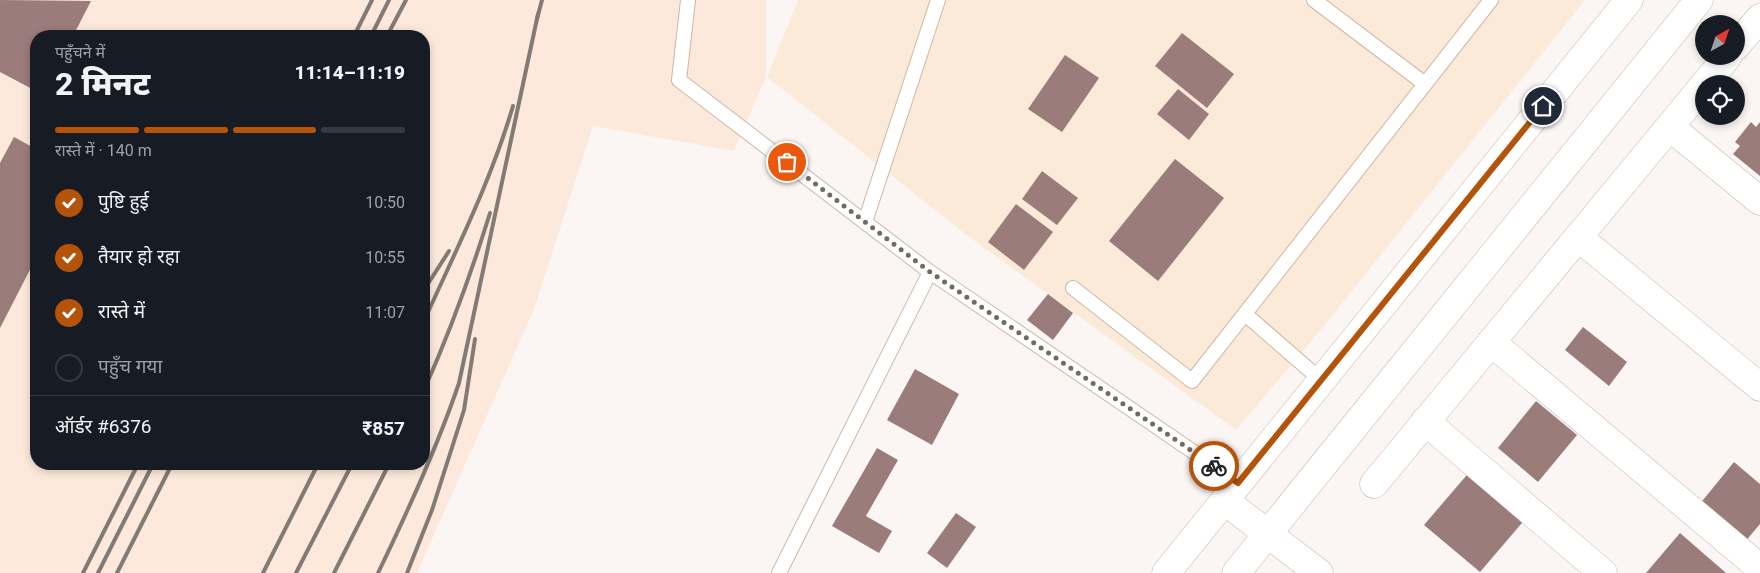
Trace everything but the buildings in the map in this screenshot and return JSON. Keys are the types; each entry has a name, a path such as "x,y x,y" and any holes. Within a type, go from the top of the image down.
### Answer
{"street":[{"path":"1166,573 1629,0"},
{"path":"1236,573 1699,0"},
{"path":"1745,36 1760,18"},
{"path":"1712,75 1721,65"},
{"path":"1374,484 1695,96"},
{"path":"1670,126 1760,201"},
{"path":"1578,237 1760,386"},
{"path":"1491,342 1760,568"},
{"path":"1425,421 1603,573"},
{"path":"1232,492 1268,534 1319,573"}],"lane":[{"path":"688,0 679,80 930,272 1232,492"},
{"path":"865,222 938,0"},
{"path":"1314,0 1425,84"},
{"path":"1073,288 1192,381 1491,0"},
{"path":"779,573 930,272"},
{"path":"1245,314 1321,380"}],"shaded area":[{"path":"0,0 766,0 766,77 734,151 593,126 534,309 417,573 0,573"},
{"path":"798,0 1585,0 1324,326 1236,430 968,236 767,77"}],"railway":[{"path":"357,30 372,0"},
{"path":"374,30 389,0"},
{"path":"390,30 406,0"},
{"path":"537,19 542,0"},
{"path":"430,459 459,383 538,14"},
{"path":"430,308 484,188 513,106"},
{"path":"430,376 460,303 490,213"},
{"path":"430,281 449,251"},
{"path":"407,573 432,510 464,410 475,339"},
{"path":"83,573 135,470"},
{"path":"98,573 150,470"},
{"path":"117,573 169,470"},
{"path":"263,573 315,470"},
{"path":"296,573 349,470"},
{"path":"334,573 386,470"},
{"path":"378,573 426,470"}],"way so far":[{"path":"787,162 930,272 1214,466"}],"route":[{"path":"1214,466 1238,483 1543,106"}]}
